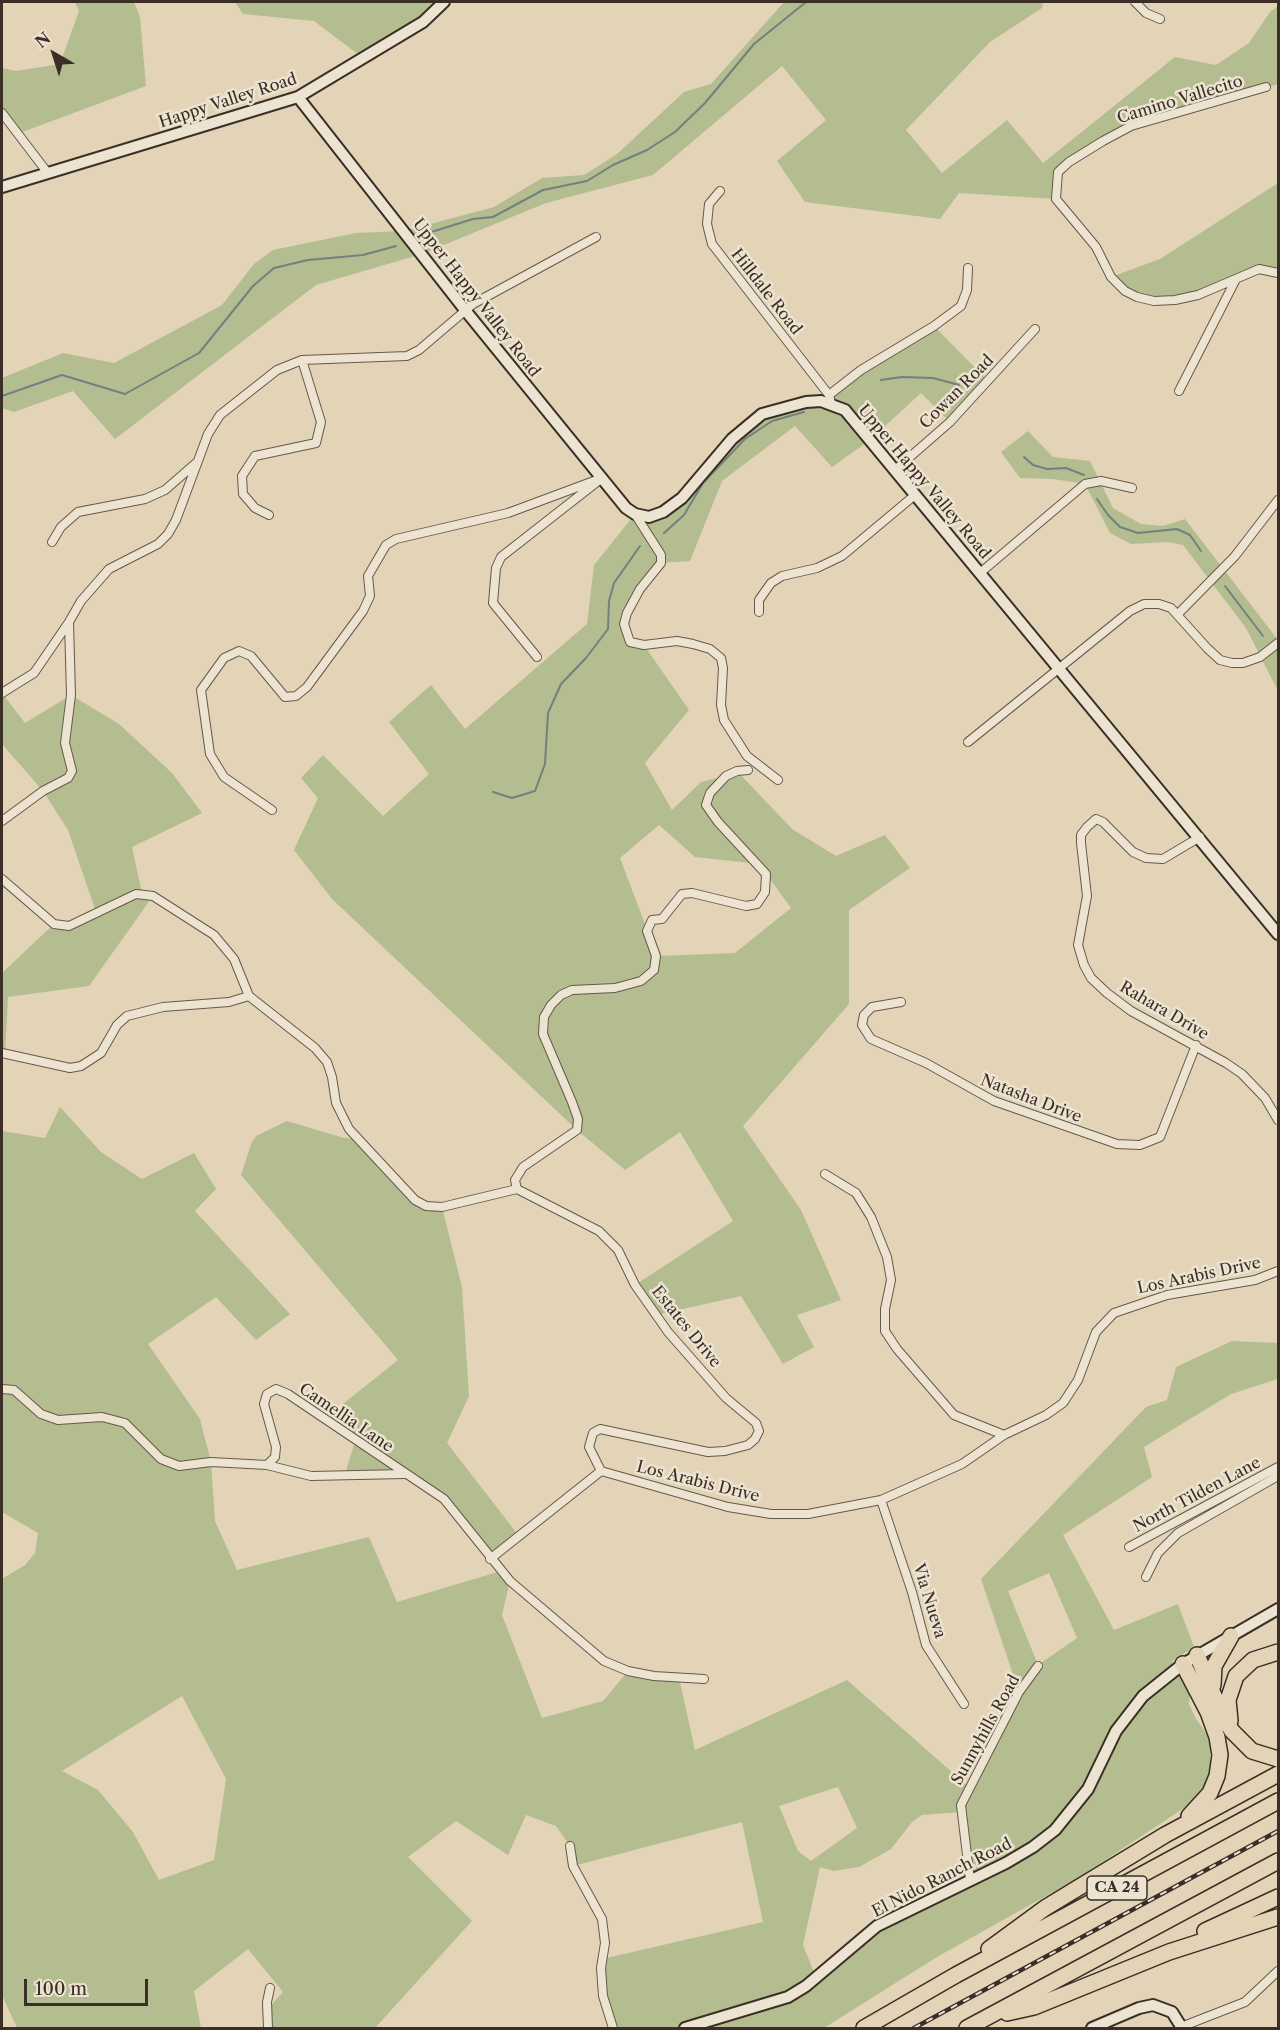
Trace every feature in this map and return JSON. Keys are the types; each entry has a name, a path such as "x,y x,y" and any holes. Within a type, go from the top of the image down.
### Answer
{"highway":[{"path":"1214,1697 1212,1676 1214,1666 1232,1636"},
{"path":"1239,1739 1228,1712 1231,1687 1249,1663 1264,1654 1278,1652"},
{"path":"1197,1655 1225,1720 1239,1739 1256,1753 1278,1759"},
{"path":"1165,1835 1206,1800 1216,1781 1220,1764 1215,1729 1191,1674 1183,1664"},
{"path":"956,1975 1045,1908 1165,1835 1278,1774"},
{"name":"CA 24","path":"864,2028 956,1975 1278,1801"},
{"path":"968,2028 1278,1861"},
{"path":"1169,1952 1191,1937 1278,1897"},
{"path":"985,2019 1034,2007 1169,1952 1278,1917"}],"street":[{"name":"Happy Valley Road","path":"2,188 47,172 298,97 423,22 444,2"},
{"path":"1136,2 1146,12 1160,19"},
{"name":"Camino Vallecito","path":"1266,87 1131,126 1069,162 1058,176 1056,199 1096,247 1112,277 1125,291 1137,297 1154,301 1175,300 1235,281 1259,269 1278,273"},
{"name":"Upper Happy Valley Road","path":"298,97 465,310 626,508 635,514"},
{"path":"2,112 47,172"},
{"name":"Hilldale Road","path":"720,191 709,204 707,224 712,243 830,399"},
{"path":"2,693 34,673 86,594 109,569 158,544 168,534 208,435 220,415 277,370 302,360 407,356 435,339 465,310 487,295 596,237"},
{"path":"635,514 649,517 663,512 682,498 732,440 762,414 806,402 830,399 861,370 934,326 961,306 967,290 968,268"},
{"path":"1179,391 1235,281"},
{"name":"Cowan Road","path":"895,470 950,422 1035,329"},
{"path":"269,515 255,508 243,494 242,476 255,456 316,443 321,422 302,360"},
{"name":"Upper Happy Valley Road","path":"830,399 845,410 1278,934"},
{"path":"52,542 61,527 78,512 145,499 165,490 197,462"},
{"path":"537,657 493,603 496,568 501,556 602,478"},
{"path":"272,810 224,777 210,754 201,690 224,658 239,651 251,656 285,697 296,696 307,687 363,611 370,596 368,576 386,545 396,539 508,513 602,478"},
{"path":"980,573 1085,484 1101,481 1132,488"},
{"path":"759,612 759,600 771,583 782,576 817,568 842,556 915,495"},
{"path":"1178,614 1235,556 1278,500"},
{"path":"635,514 661,555 661,563 640,589 627,613 624,624 630,642 644,645 677,641 710,649 721,658 723,668 720,705 724,720 747,756 778,780"},
{"path":"968,742 1130,611 1144,604 1159,604 1178,614 1220,660 1243,663 1260,657 1278,643"},
{"path":"2,821 43,791 68,778 72,771 65,743 71,695 69,622"},
{"path":"2,879 54,924 69,926 136,894 153,896 214,935 234,959 249,996 315,1048 327,1062 336,1103 349,1129 415,1200 426,1206 442,1208 517,1189 515,1180 524,1167 577,1130 578,1119 572,1102 543,1034 544,1017 561,995 572,990 615,988 641,981 654,970 656,956 647,931 652,920 662,919 682,894 692,893 746,906 757,904 765,892 766,874 718,822 706,805 710,793 726,776 748,770"},
{"name":"Rahara Drive","path":"1200,837 1163,859 1146,858 1133,852 1103,822 1096,819 1087,826 1081,835 1081,866 1087,896 1078,945 1088,972 1107,993 1131,1011 1242,1074 1265,1098 1278,1120"},
{"path":"2,1053 70,1068 81,1066 101,1053 117,1025 127,1016 163,1007 229,1002 249,996"},
{"name":"Natasha Drive","path":"901,1002 872,1007 864,1015 862,1025 871,1039 926,1063 994,1101 1117,1144 1140,1145 1160,1137 1196,1046"},
{"path":"825,1174 855,1193 871,1217 887,1257 891,1281 885,1309 885,1331 897,1349 954,1415 1004,1435"},
{"name":"Estates Drive","path":"517,1189 610,1239 635,1285 668,1332 726,1398 756,1423 759,1431 755,1439 747,1445 725,1451 708,1452 600,1429 593,1433 589,1447 601,1471"},
{"name":"Los Arabis Drive","path":"601,1471 729,1507 771,1514 808,1514 881,1500 962,1464 1004,1435 1046,1415 1070,1396 1096,1332 1114,1313 1167,1295 1255,1280 1278,1271"},
{"path":"2,1389 14,1390 41,1414 58,1420 102,1417 125,1424 161,1459 180,1466 211,1462 267,1465 311,1476 405,1474"},
{"name":"Camellia Lane","path":"267,1465 275,1457 276,1447 264,1404 267,1394 276,1389 288,1394 444,1499 490,1559"},
{"name":"North Tilden Lane","path":"1129,1547 1278,1467"},
{"path":"601,1471 490,1559 510,1581 604,1661 628,1671 654,1676 704,1679"},
{"path":"1146,1577 1158,1553 1178,1533 1278,1476"},
{"name":"Via Nueva","path":"881,1500 926,1645 964,1704"},
{"name":"El Nido Ranch Road","path":"685,2028 788,1997 811,1982 877,1926 1006,1863 1054,1830 1088,1789 1127,1714 1156,1684 1197,1655 1276,1612"},
{"name":"Sunnyhills Road","path":"970,1880 961,1805 1019,1692 1038,1666"},
{"path":"570,1846 573,1866 602,1919 605,1943 601,1968 603,1996 613,2028"},
{"path":"1092,2028 1139,2008 1153,2005 1172,2012 1182,2027 1245,2002 1278,1971"},
{"path":"268,2028 267,2002 270,1988"}],"green space":[{"path":"75,2 134,2 140,17 146,86 17,134 2,113 2,68 16,71 60,64 79,11"},
{"path":"235,2 444,2 363,58 314,21 243,14"},
{"path":"784,2 1043,2 1042,8 990,42 906,130 942,173 1007,120 1043,163 1175,57 1216,65 1249,43 1270,12 1278,6 1278,84 1131,126 1063,167 1056,199 959,193 940,219 805,202 777,161 826,120 782,66 653,175 546,203 422,254 316,285 115,439 73,391 14,412 2,408 2,378 63,353 114,363 222,305 254,264 273,250 356,233 404,231 494,207 542,178 584,175 617,154 684,92 711,84"},
{"path":"1278,183 1278,273 1259,269 1175,300 1137,297 1111,277 1160,259"},
{"path":"934,326 988,381 950,422 921,393 870,440 832,467 795,426 722,481 690,561 661,563 627,613 628,637 644,645 689,710 645,763 672,810 701,782 737,771 792,829 836,856 885,835 910,868 849,910 849,1004 743,1126 801,1210 841,1300 797,1315 814,1347 783,1364 741,1296 656,1315 635,1285 733,1221 680,1132 625,1170 577,1130 332,899 294,850 318,798 301,778 323,755 383,816 429,774 389,722 431,685 465,729 587,624 594,565 635,514 663,512 752,420 829,395","holes":["659,825 695,857 759,864 791,908 735,953 657,956 620,858"]},
{"path":"1028,431 1053,457 1090,461 1113,508 1141,524 1163,526 1185,519 1278,640 1278,691 1246,628 1183,545 1167,542 1131,544 1110,533 1085,484 1053,479 1020,478 1001,452"},
{"path":"2,693 25,723 71,695 119,724 172,773 202,813 132,847 142,893 153,896 89,986 8,997 5,1054 2,1053 2,973 54,924 69,926 96,912 68,830 43,791 2,744"},
{"path":"60,1107 101,1152 142,1179 194,1153 216,1189 195,1211 290,1314 256,1340 216,1297 148,1344 200,1419 211,1462 215,1521 237,1570 369,1537 397,1602 501,1571 510,1581 502,1615 542,1718 603,1701 628,1671 679,1678 695,1750 847,1680 969,1787 1019,1692 981,1579 1146,1407 1167,1400 1176,1367 1232,1341 1278,1343 1278,1379 1231,1394 1144,1447 1152,1477 1063,1535 1114,1630 1178,1604 1194,1647 1172,1661 1190,1694 1189,1704 1196,1719 1210,1739 1210,1771 1205,1785 1187,1806 1078,1878 937,1957 824,2028 613,2028 603,1996 602,1959 763,1922 742,1822 573,1866 570,1846 556,1826 526,1815 508,1855 456,1821 408,1857 472,1921 375,2028 268,2028 267,2010 283,1992 248,1949 194,1991 201,2028 17,2028 2,1995 2,1579 25,1565 35,1553 38,1533 2,1512 2,1131 45,1138","holes":["1049,1573 1077,1638 1038,1665 1008,1591","182,1696 226,1779 214,1860 159,1880 133,1832 98,1790 62,1771","838,1787 857,1828 811,1861 798,1851 779,1806","962,1812 970,1880 877,1926 816,1977 803,1945 820,1867 833,1871 859,1867 891,1849 912,1822 922,1815"]},
{"path":"287,1121 344,1138 359,1139 415,1200 442,1207 462,1287 469,1396 447,1443 519,1536 490,1559 444,1499 405,1474 343,1480 355,1442 324,1419 398,1360 241,1175 256,1136"}],"waterway":[{"path":"425,234 473,219 493,217 543,190 587,181 613,165 647,150 675,132 705,103 754,44 806,2"},
{"path":"2,396 62,375 125,394 199,353 253,286 274,268 308,260 363,255 396,246"},
{"path":"881,380 902,377 933,378 959,385"},
{"path":"664,533 684,515 703,483 745,439 772,421 804,412"},
{"path":"1024,457 1033,465 1047,469 1066,468 1084,475"},
{"path":"1097,499 1120,527 1138,533 1177,529 1190,535 1201,551"},
{"path":"493,792 512,798 535,791 545,764 548,713 561,684 586,658 608,629 609,601 614,583 640,546"},
{"path":"1225,586 1263,636"}],"railway":[{"path":"914,2028 1278,1831"}]}
